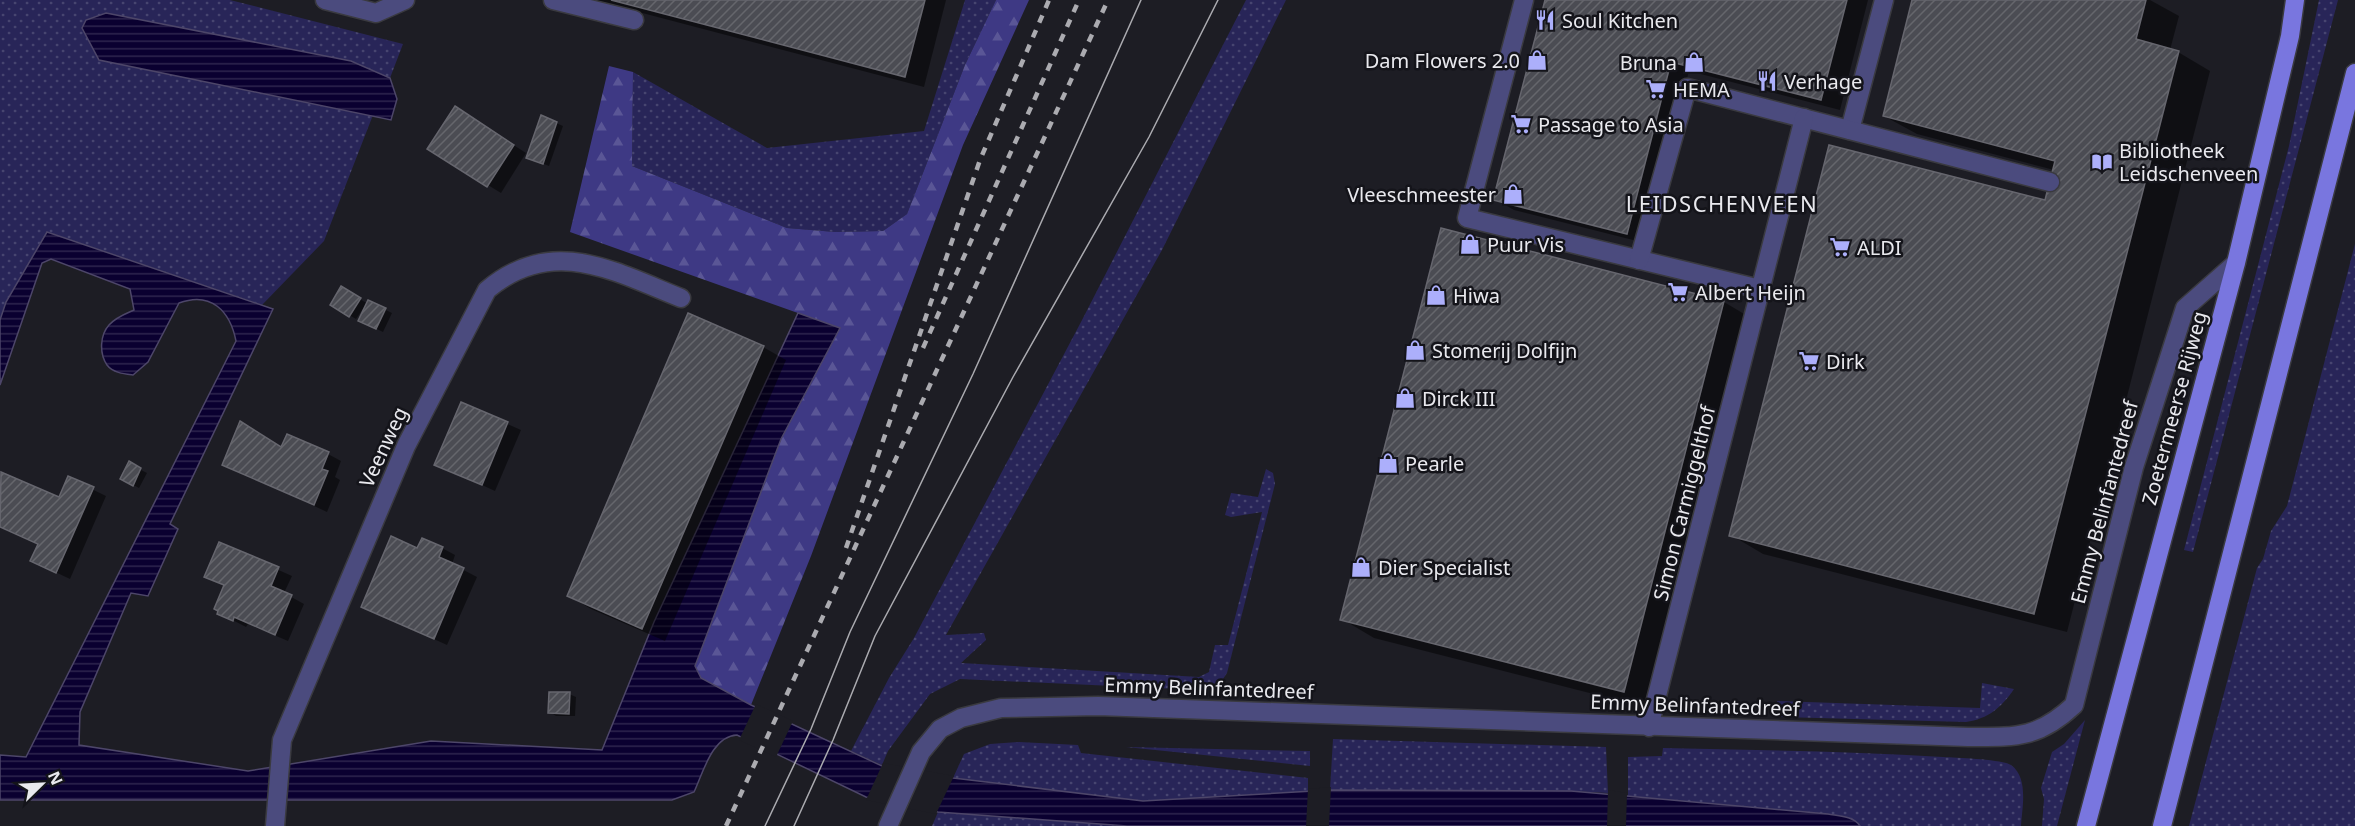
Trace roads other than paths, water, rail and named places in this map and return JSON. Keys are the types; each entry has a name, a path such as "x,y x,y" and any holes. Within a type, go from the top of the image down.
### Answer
{"main road":[{"name":"Zoetermeerse Rijweg","path":"2086,826 2236,263 2290,36 2295,0"},
{"path":"2162,826 2355,73"}],"street":[{"path":"324,0 376,13 405,0"},
{"path":"553,0 634,20"},
{"path":"1524,0 1467,218 1760,290"},
{"path":"1850,130 1884,0"},
{"path":"1639,260 1687,88 2050,182"},
{"name":"Simon Carmiggelthof","path":"1649,727 1804,118"},
{"name":"Veenweg","path":"276,826 282,740 406,446 487,291 503,277 524,269 550,261 576,261 603,267 681,298"},
{"name":"Emmy Belinfantedreef","path":"888,826 921,752 940,729 961,718 1001,708 1098,706 1968,737 2018,737 2045,728 2074,705 2134,467 2185,308 2236,263"}],"tram line":[{"path":"765,826 811,729 850,632 973,374 1141,0"},
{"path":"794,826 833,740 875,636 1013,377 1149,137 1218,0"}],"railway":[{"path":"846,548 980,160 1049,0"},
{"path":"923,348 1079,0"},
{"path":"726,826 1108,0"}],"place":[{"name":"Soul Kitchen","path":"1545,20"},
{"name":"Dam Flowers 2.0","path":"1537,60"},
{"name":"Bruna","path":"1694,62"},
{"name":"Verhage","path":"1767,81"},
{"name":"HEMA","path":"1656,89"},
{"name":"Passage to Asia","path":"1521,124"},
{"name":"Bibliotheek Leidschenveen","path":"2102,162"},
{"name":"Vleeschmeester","path":"1513,194"},
{"name":"Puur Vis","path":"1470,244"},
{"name":"ALDI","path":"1840,247"},
{"name":"Albert Heijn","path":"1678,292"},
{"name":"Hiwa","path":"1436,295"},
{"name":"Stomerij Dolfijn","path":"1415,350"},
{"name":"Dirk","path":"1809,361"},
{"name":"Dirck III","path":"1405,398"},
{"name":"Pearle","path":"1388,463"},
{"name":"Dier Specialist","path":"1361,567"}],"district":[{"name":"LEIDSCHENVEEN","path":"1722,203"}]}
